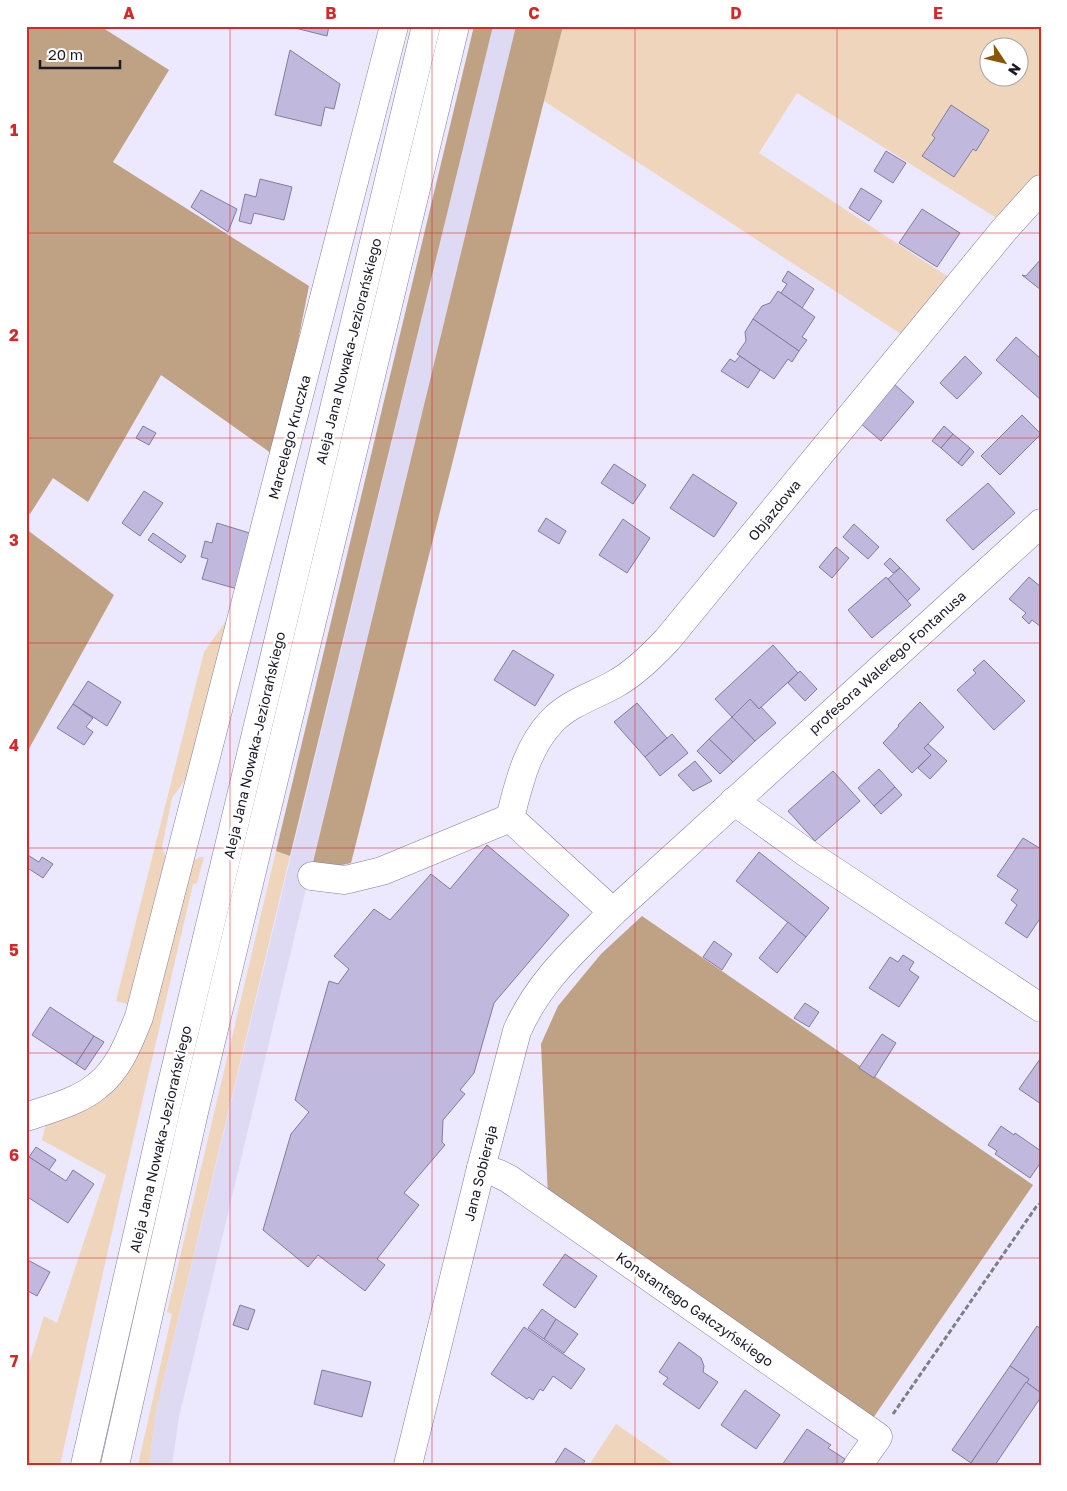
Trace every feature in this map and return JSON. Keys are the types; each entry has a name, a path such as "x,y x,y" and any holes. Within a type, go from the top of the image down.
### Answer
{"street":[{"name":"Marcelego Kruczka","path":"26,1118 96,1088 115,1067 139,1017 394,26"},
{"name":"Aleja Jana Nowaka-Jeziorańskiego","path":"85,1465 172,1086 426,26"},
{"name":"Aleja Jana Nowaka-Jeziorańskiego","path":"115,1465 196,1102 455,26"},
{"name":"Objazdowa","path":"510,818 527,760 535,744 552,721 574,705 616,684 650,658 667,640 998,238 1041,189"},
{"name":"profesora Walerego Fontanusa","path":"613,912 1041,523"},
{"path":"734,801 808,854 1041,1008"},
{"path":"312,876 345,880 382,871 510,818 613,912"},
{"name":"Jana Sobieraja","path":"408,1465 480,1168 516,1031 538,991 613,912"},
{"name":"Konstantego Gałczyńskiego","path":"480,1168 509,1179 878,1437"},
{"path":"858,1465 878,1437"}],"path":[{"path":"878,1437 1036,1207 1041,1203"}],"shaded area":[{"path":"26,26 100,26 169,70 113,162 309,286 275,456 161,375 88,502 53,478 30,514 26,511"},
{"path":"474,26 493,26 290,856 276,851"},
{"path":"493,26 516,26 179,1417 172,1465 149,1465 156,1411"},
{"path":"516,26 563,26 351,863 333,867 313,862"},
{"path":"563,26 1041,26 1041,180 1003,222 797,93 759,153 953,280 904,336 544,101"},
{"path":"26,529 114,595 26,754"},
{"path":"233,611 188,776 172,798 162,847 168,863 131,1005 116,1001 204,652"},
{"path":"276,851 290,856 156,1411 149,1465 138,1465 172,1314 167,1312"},
{"path":"204,857 197,883 193,884 60,1465 26,1465 26,1374 44,1316 57,1323 106,1175 42,1140 47,1119 100,1093 184,864"},
{"path":"642,916 1033,1185 871,1421 548,1196 541,1044 558,1006 601,954"},
{"path":"616,1424 675,1465 589,1465"}],"building":[{"path":"287,26 329,26 327,36"},
{"path":"290,50 340,84 334,109 325,107 321,126 275,115"},
{"path":"951,105 989,130 976,151 973,149 954,177 922,156 935,138 932,135"},
{"path":"886,151 906,163 893,183 874,171"},
{"path":"260,179 292,187 284,220 254,213 251,224 239,221 245,194 256,197"},
{"path":"861,188 882,201 869,221 849,208"},
{"path":"201,190 237,209 228,232 191,207"},
{"path":"922,209 960,233 937,267 899,243"},
{"path":"1041,259 1041,290 1022,275 1026,276"},
{"path":"788,271 814,289 802,308 781,293 787,284 782,281"},
{"path":"778,291 815,317 802,337 807,340 799,351 753,319 762,306 770,303"},
{"path":"753,319 799,351 792,362 788,359 774,379 737,354 746,341 745,332"},
{"path":"1016,337 1041,359 1041,400 996,360"},
{"path":"740,356 760,370 748,388 721,371 730,359 735,362"},
{"path":"965,356 982,373 957,399 940,383"},
{"path":"893,383 914,402 881,441 859,422"},
{"path":"1022,415 1041,434 1000,475 981,456"},
{"path":"143,426 156,433 149,445 136,438"},
{"path":"944,426 953,434 941,448 932,441"},
{"path":"953,434 970,448 958,463 941,448"},
{"path":"970,448 974,452 962,466 958,463"},
{"path":"614,464 646,485 633,504 601,483"},
{"path":"693,474 737,503 714,537 670,508"},
{"path":"988,483 1015,513 973,550 946,520"},
{"path":"144,491 163,503 140,536 122,523"},
{"path":"546,518 566,531 559,544 538,531"},
{"path":"623,519 650,538 627,573 599,555"},
{"path":"217,523 256,535 241,590 202,579 208,559 201,557 205,541 212,543"},
{"path":"854,524 879,547 868,559 843,537"},
{"path":"153,533 186,556 181,563 148,540"},
{"path":"836,547 849,558 832,578 819,567"},
{"path":"890,558 900,568 893,573 884,564"},
{"path":"900,568 920,589 907,601 888,579"},
{"path":"886,577 911,605 872,638 848,610"},
{"path":"1029,577 1041,587 1041,627 1032,620 1029,624 1022,617 1026,613 1009,599"},
{"path":"773,645 798,673 759,709 750,699 732,717 715,699"},
{"path":"513,650 554,675 535,706 494,680"},
{"path":"984,660 1025,701 994,730 957,690 976,673 973,670"},
{"path":"800,671 817,689 805,701 788,683"},
{"path":"88,681 121,702 107,726 73,704"},
{"path":"750,699 759,709 761,707 776,723 755,741 732,717"},
{"path":"920,702 944,727 924,748 931,755 912,773 883,743"},
{"path":"637,703 667,738 645,757 614,722"},
{"path":"73,704 93,718 86,727 93,732 84,745 57,728"},
{"path":"732,717 755,741 733,762 709,739"},
{"path":"672,734 688,753 660,776 645,757"},
{"path":"709,739 733,762 720,774 697,751"},
{"path":"928,744 947,761 930,779 918,768 931,755 924,748"},
{"path":"695,761 712,781 693,791 678,775"},
{"path":"879,769 895,787 874,806 858,788"},
{"path":"833,771 860,801 815,841 788,811"},
{"path":"895,787 902,795 881,814 874,806"},
{"path":"1023,838 1041,849 1041,917 1027,938 1005,923 1017,905 1011,900 1018,890 997,876"},
{"path":"487,845 569,915 494,1003 474,1073 460,1090 465,1094 443,1120 442,1142 445,1145 404,1193 419,1205 377,1259 385,1265 365,1291 318,1255 308,1267 263,1230 291,1134 309,1112 295,1100 329,981 338,984 349,969 334,956 374,909 390,920 431,874 450,889"},
{"path":"759,852 829,908 806,937 736,881"},
{"path":"26,854 39,862 42,857 53,864 43,878 26,867"},
{"path":"788,922 806,937 777,973 759,958"},
{"path":"714,941 732,954 722,970 703,957"},
{"path":"903,955 914,962 909,970 919,977 899,1007 869,988 890,957 898,962"},
{"path":"805,1003 819,1012 809,1027 794,1018"},
{"path":"50,1007 94,1036 76,1064 32,1035"},
{"path":"882,1034 896,1043 874,1078 859,1068"},
{"path":"94,1036 104,1042 85,1070 76,1064"},
{"path":"1041,1059 1041,1104 1019,1089"},
{"path":"1001,1126 1041,1151 1041,1162 1030,1178 995,1154 997,1151 988,1145"},
{"path":"36,1147 56,1160 49,1170 29,1157"},
{"path":"29,1157 66,1181 73,1170 94,1184 68,1223 26,1196 26,1162"},
{"path":"565,1254 597,1276 575,1308 543,1285"},
{"path":"26,1259 50,1272 37,1296 26,1290"},
{"path":"240,1305 255,1310 248,1330 233,1325"},
{"path":"542,1309 556,1319 544,1339 528,1328"},
{"path":"556,1319 578,1334 564,1353 544,1339"},
{"path":"1037,1326 1041,1329 1041,1393 1026,1382 1029,1379 1010,1366"},
{"path":"524,1327 585,1369 571,1389 553,1376 543,1391 540,1389 533,1400 529,1397 527,1399 491,1374"},
{"path":"679,1342 701,1358 704,1366 703,1372 718,1382 699,1409 663,1384 668,1378 659,1372"},
{"path":"1010,1366 1029,1379 971,1463 952,1450"},
{"path":"322,1370 371,1382 362,1417 314,1404"},
{"path":"1026,1382 1041,1393 1041,1397 995,1465 973,1465 971,1463"},
{"path":"745,1390 780,1415 756,1449 721,1425"},
{"path":"807,1429 831,1445 828,1448 845,1459 841,1465 782,1465"},
{"path":"565,1448 585,1461 582,1465 554,1465"}]}
